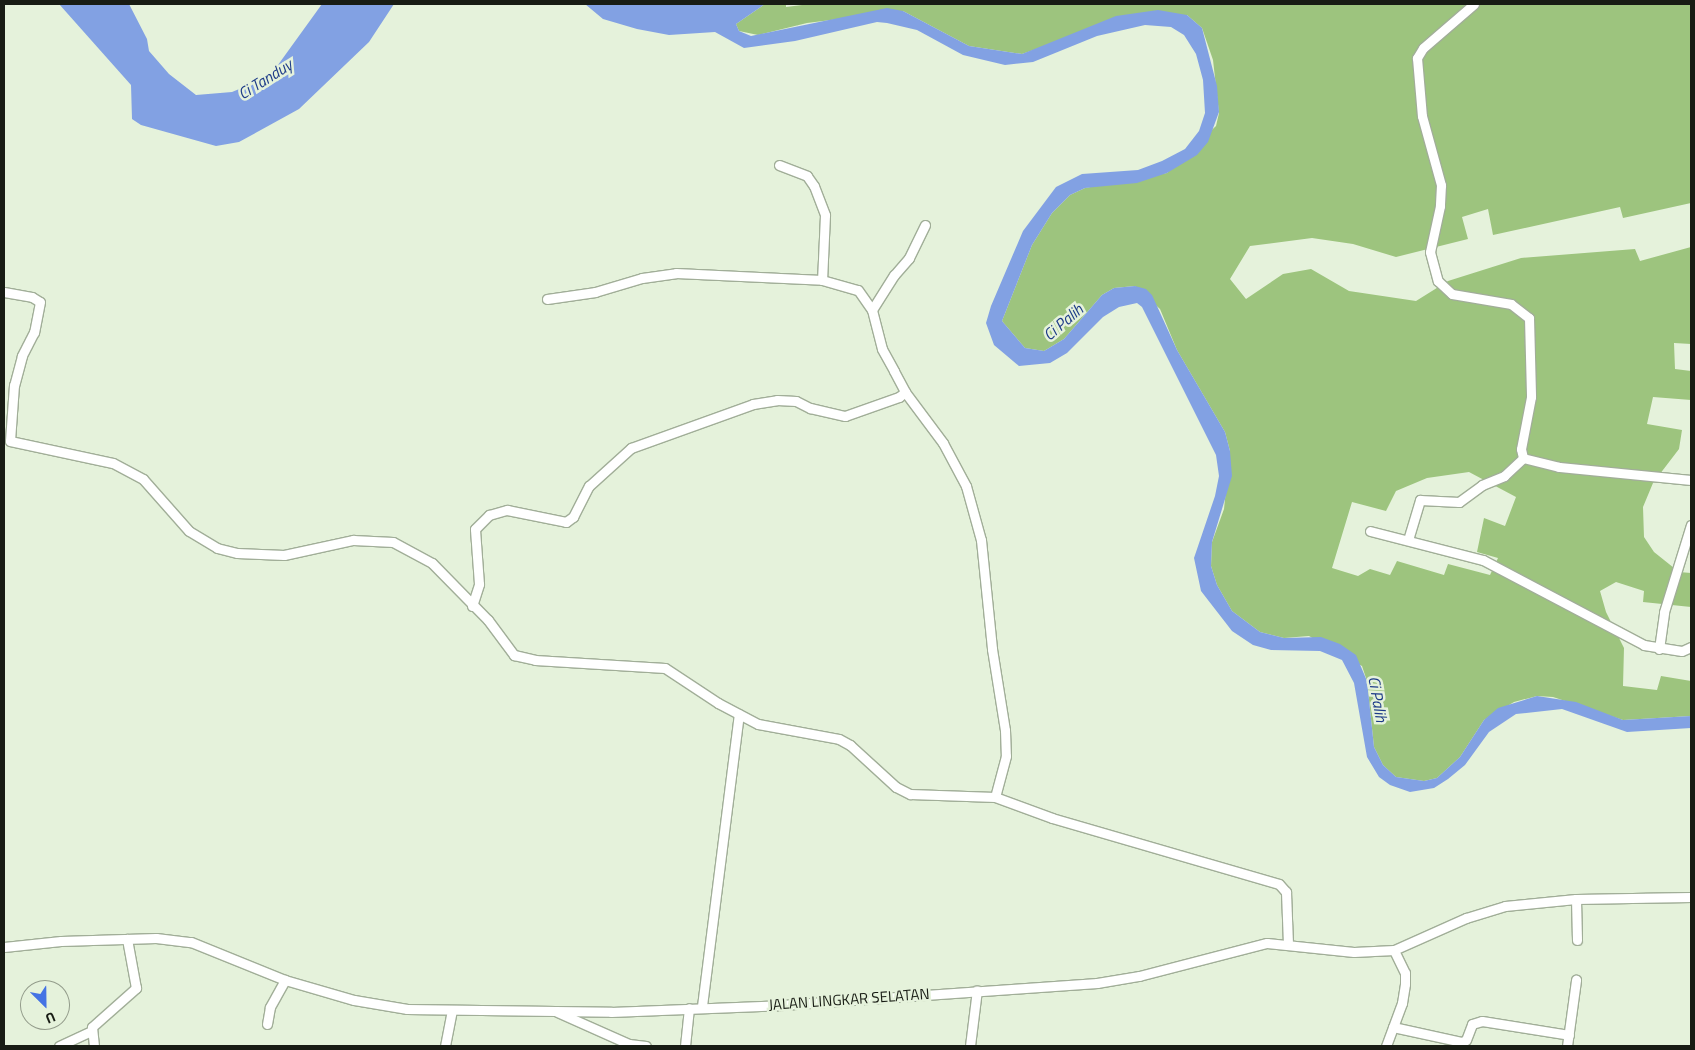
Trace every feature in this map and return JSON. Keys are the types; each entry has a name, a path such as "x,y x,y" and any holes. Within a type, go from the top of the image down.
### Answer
{"street":[{"path":"1474,4 1423,48 1417,58 1422,116 1440,185 1440,206 1430,252 1438,281 1452,294 1511,304 1529,318 1531,397 1521,449 1523,458"},
{"path":"779,165 807,176 814,186 825,216 822,280"},
{"path":"872,310 894,274 909,258 925,225"},
{"path":"547,299 595,292 642,278 676,273 822,280 858,290 872,310 882,349 905,392 954,462 966,486 982,540 992,649 1005,730 1006,756 995,797"},
{"path":"4,292 32,297 40,302 34,332 22,356 14,385 7,441 113,463 143,479 189,531 217,548 237,553 284,555 354,540 393,542 432,563 472,606 488,620 514,654 535,660 665,668 758,724 839,739 850,745 896,787 910,794 995,797 1052,818 1279,884 1286,892 1288,943"},
{"path":"472,606 479,584 475,529 489,515 507,510 566,522 573,517 589,486 631,448 659,435 753,404 777,400 796,401 810,408 845,416 899,397 905,392"},
{"path":"1523,458 1559,467 1691,480"},
{"path":"1408,540 1420,500 1459,502 1482,485 1504,476 1523,458"},
{"path":"1659,649 1664,612 1676,584 1691,525"},
{"path":"1370,531 1483,560 1644,645 1682,652 1691,647"},
{"path":"1682,556 1691,557"},
{"path":"702,1006 739,714"},
{"name":"JALAN LINGKAR SELATAN","path":"4,947 61,940 127,939 191,942 285,980 354,1000 407,1009 556,1012 782,1004 1097,983 1139,976 1248,946 1288,943 1354,952 1394,950 1486,912 1576,899 1691,897"},
{"path":"1576,899 1577,940"},
{"path":"59,1046 91,1031 136,988 127,939"},
{"path":"1386,1046 1405,984 1405,973 1394,950"},
{"path":"267,1024 270,1007 285,980"},
{"path":"1567,1046 1576,980"},
{"path":"970,1046 977,990"},
{"path":"685,1046 689,1008"},
{"path":"445,1046 452,1011"},
{"path":"556,1012 629,1044 646,1046"},
{"path":"1393,1027 1462,1042 1466,1040 1472,1024 1482,1021 1569,1035"},
{"path":"91,1031 94,1046"}],"green space":[{"path":"765,4 786,4 786,7 810,4 1691,4 1691,203 1623,218 1620,207 1493,235 1488,209 1462,217 1468,239 1396,257 1353,244 1312,238 1250,246 1230,279 1246,299 1283,274 1311,269 1349,291 1416,301 1448,281 1521,258 1635,249 1640,261 1691,247 1691,344 1674,343 1675,369 1691,371 1691,400 1653,397 1647,424 1682,430 1679,449 1653,483 1643,507 1644,537 1654,552 1679,572 1691,573 1691,607 1643,602 1644,591 1616,582 1600,591 1606,612 1624,648 1623,686 1657,690 1661,676 1691,681 1691,716 1623,720 1553,697 1537,696 1514,702 1484,720 1460,757 1437,778 1424,781 1396,777 1383,765 1374,747 1367,681 1362,666 1309,636 1284,638 1260,632 1232,611 1217,585 1211,566 1212,542 1224,509 1230,451 1225,432 1177,350 1160,309 1135,286 1114,288 1102,295 1064,339 1044,351 1025,348 1002,321 1032,245 1052,213 1070,195 1085,188 1167,173 1216,126 1219,113 1213,60 1202,28 1187,15 1059,41 1022,54 969,46 903,11 807,23 758,35 739,31 736,24","holes":["1469,472 1516,497 1505,526 1484,518 1477,552 1498,558 1490,575 1448,564 1444,575 1397,561 1390,575 1370,569 1358,576 1332,568 1352,502 1386,511 1396,491 1427,478"]}],"water":[{"name":"Ci Tanduy","path":"59,4 129,4 147,39 149,51 169,74 196,95 232,92 270,76 322,4 394,4 369,42 299,109 239,142 216,146 141,125 132,119 131,85"},
{"path":"585,4 765,4 736,24 739,31 751,36 887,8 903,11 969,46 1022,54 1116,16 1158,10 1187,15 1202,28 1217,86 1219,112 1208,142 1197,155 1167,173 1137,183 1085,188 1070,195 1052,213 1032,245 1002,321 1025,348 1044,351 1064,339 1102,295 1114,288 1135,286 1146,289 1152,295 1177,350 1225,432 1230,451 1232,476 1212,542 1211,566 1217,585 1232,611 1260,632 1284,638 1321,637 1340,644 1356,655 1367,681 1374,747 1383,765 1396,777 1424,781 1437,778 1460,757 1484,720 1498,708 1537,696 1576,702 1623,720 1691,716 1691,728 1627,732 1562,709 1516,714 1489,732 1465,765 1434,788 1410,792 1390,785 1379,777 1367,757 1354,683 1342,660 1320,651 1271,650 1253,645 1232,631 1201,591 1194,558 1215,496 1219,476 1216,455 1142,307 1137,303 1119,307 1103,317 1067,353 1050,363 1019,366 994,345 986,323 991,306 1023,231 1056,187 1082,174 1138,170 1162,161 1185,149 1199,131 1205,113 1203,80 1196,54 1184,35 1171,27 1145,25 1097,36 1033,62 1005,65 963,55 917,30 887,23 877,22 795,41 744,48 715,32 669,35 637,29 603,19"}],"water label":[{"name":"Ci Palih","path":"1063,322"},
{"name":"Ci Palih","path":"1378,699"}]}
